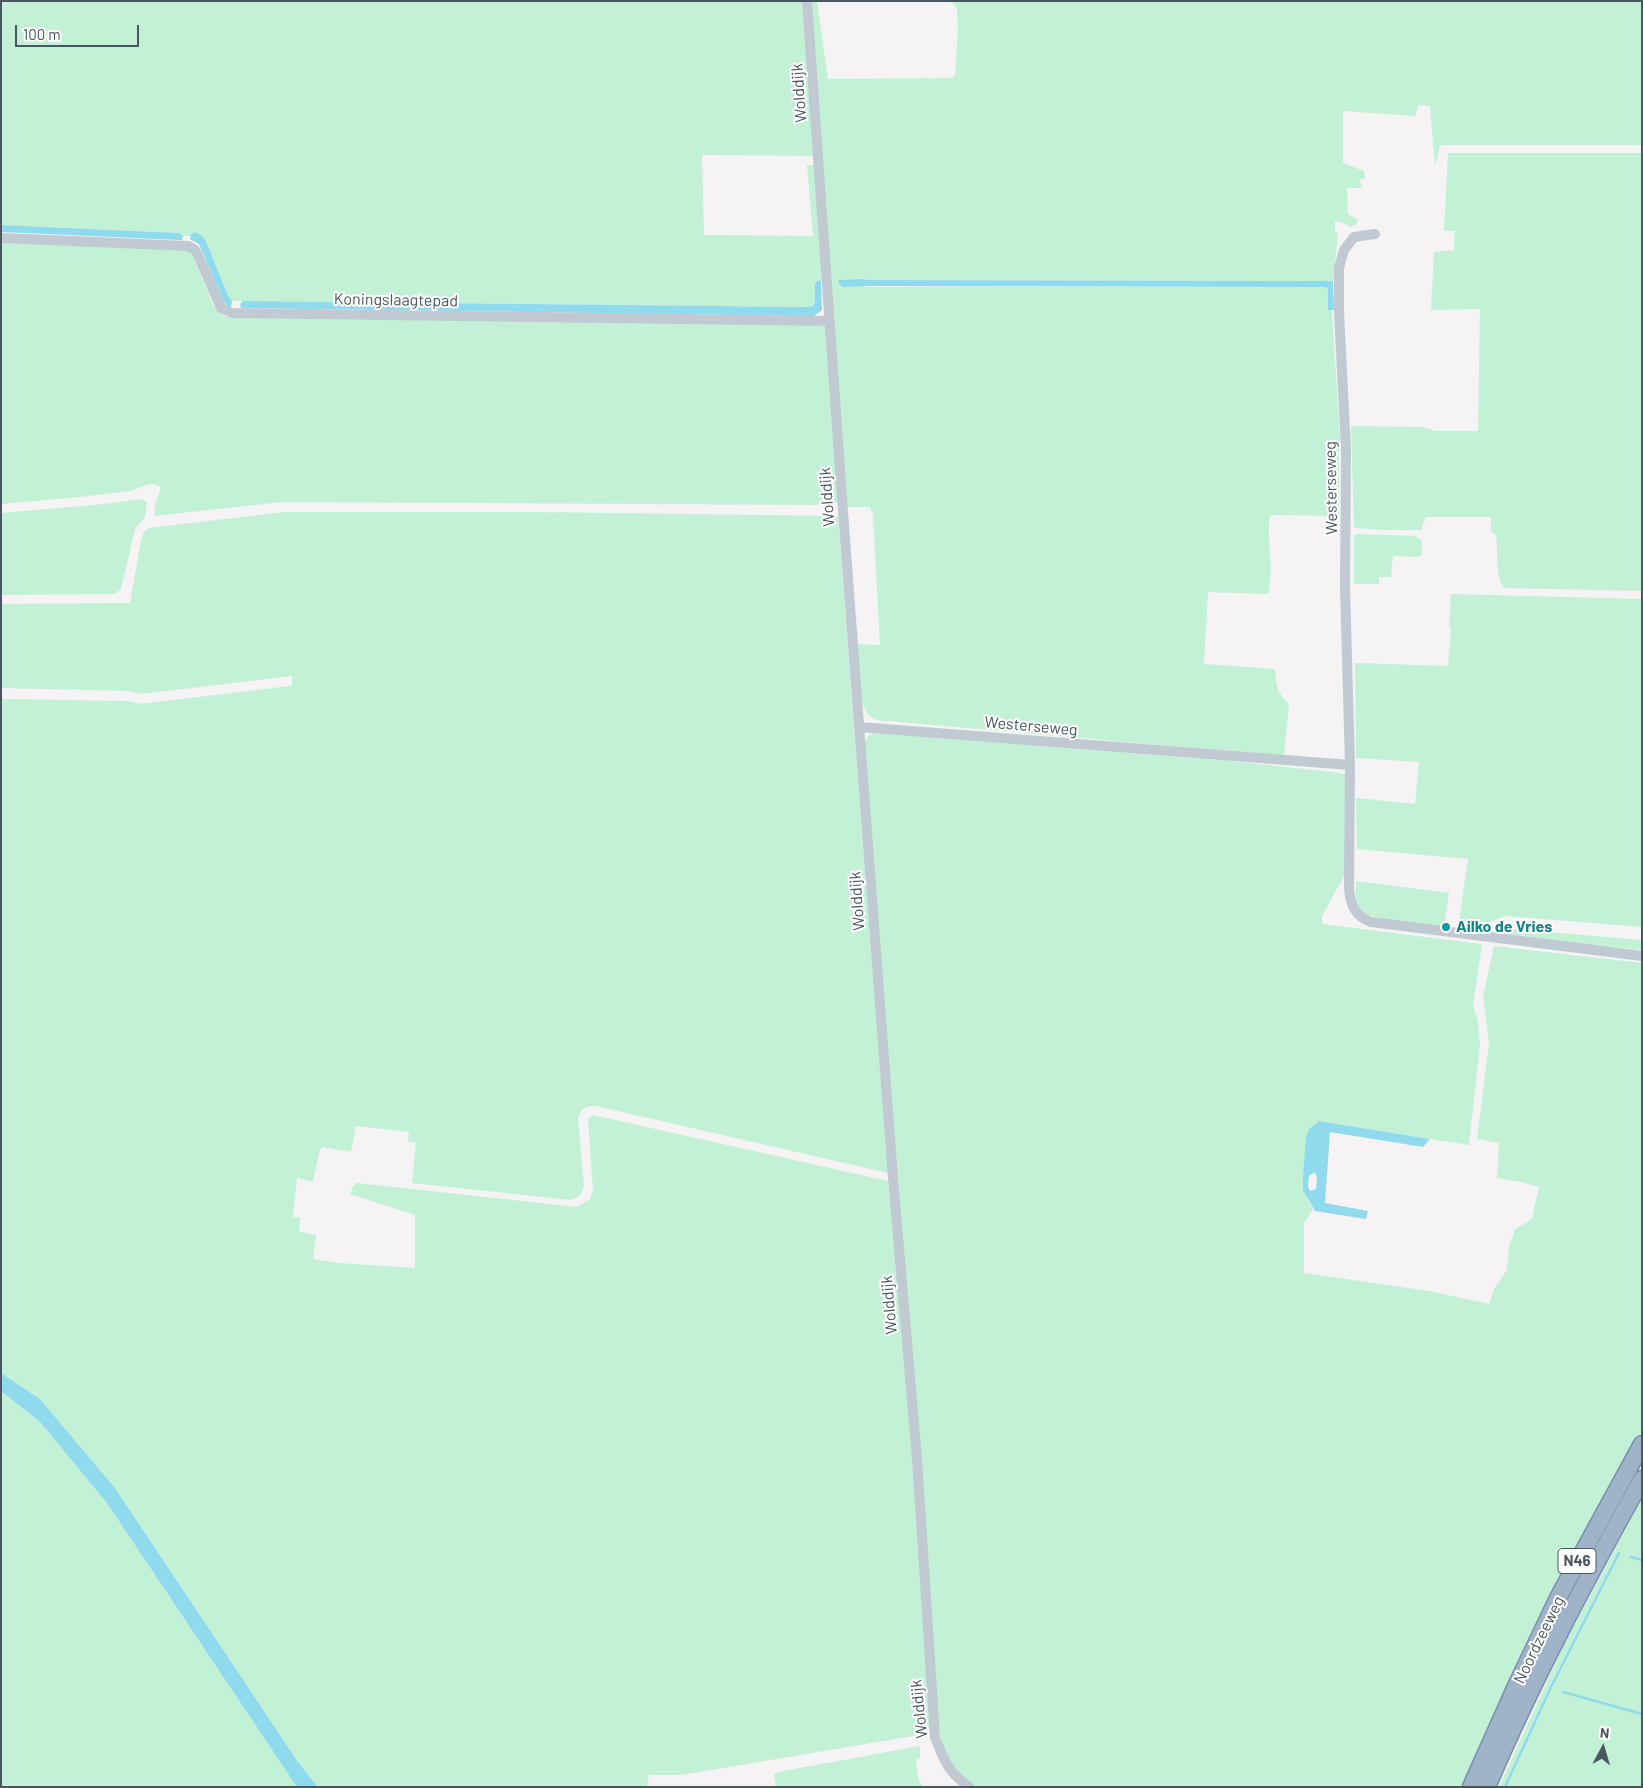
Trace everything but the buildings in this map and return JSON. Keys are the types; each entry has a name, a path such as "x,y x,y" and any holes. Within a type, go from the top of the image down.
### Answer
{"highway":[{"name":"Noordzeeweg","path":"1472,1787 1518,1682 1558,1598 1642,1444"},
{"name":"Noordzeeweg","path":"1487,1787 1545,1662 1597,1560 1642,1479"}],"street":[{"name":"Wolddijk","path":"807,1 859,727 917,1458 935,1738 946,1765 956,1778 969,1787"},
{"name":"Westerseweg","path":"1375,234 1354,237 1344,250 1339,268 1339,312 1346,450 1345,587 1350,765 1349,898 1355,912 1371,922 1642,956"},
{"name":"Koningslaagtepad","path":"1,238 188,246 197,253 221,308 232,313 830,321"},
{"name":"Westerseweg","path":"859,727 1350,765"}],"green space":[{"path":"1,1 803,1 814,156 702,155 704,235 813,236 807,165 815,165 821,281 816,280 815,283 815,302 813,306 809,307 232,301 228,297 206,241 196,232 190,236 183,236 179,233 1,225"},
{"path":"810,1 817,1 828,79 952,78 955,75 958,30 957,8 950,1 1642,1 1642,145 1442,145 1440,146 1435,166 1430,106 1419,105 1415,116 1343,111 1343,163 1364,171 1365,178 1360,180 1362,188 1347,188 1348,214 1358,220 1356,225 1350,227 1335,221 1335,230 1338,234 1333,281 863,279 865,287 1325,287 1328,289 1328,309 1332,311 1340,439 1339,516 1270,515 1271,574 1268,594 1208,592 1204,664 1275,669 1278,688 1289,704 1284,756 880,721 874,719 867,712 860,695 856,644 880,645 873,515 870,507 847,507"},
{"path":"1448,153 1642,153 1642,591 1504,588 1499,576 1497,542 1496,535 1491,531 1491,517 1426,517 1421,530 1354,528 1351,426 1423,427 1435,431 1478,431 1480,309 1431,310 1434,252 1454,250 1455,231 1444,231"},
{"path":"1,240 185,249 191,252 214,307 224,316 238,318 826,325 838,502 828,505 282,502 154,516 161,488 150,484 133,490 113,493 1,504"},
{"path":"141,499 147,502 145,517 135,529 121,589 115,594 1,595 1,513"},
{"path":"285,512 538,512 838,517 888,1173 592,1106 582,1110 578,1118 584,1187 576,1198 570,1200 412,1183 416,1143 408,1142 409,1132 356,1126 351,1152 323,1147 320,1149 313,1182 297,1178 293,1217 300,1218 299,1232 316,1235 313,1259 338,1263 415,1268 415,1215 350,1194 353,1186 357,1183 577,1207 590,1199 593,1190 588,1119 593,1115 888,1181 907,1377 930,1727 925,1734 681,1775 649,1775 647,1787 318,1787 298,1762 115,1488 40,1399 1,1373 1,699 129,701 140,704 290,686 292,685 292,676 141,694 129,691 1,688 1,604 130,603 141,540 144,532 149,528"},
{"path":"1357,534 1415,536 1422,541 1422,555 1417,557 1393,556 1391,577 1379,577 1379,584 1354,584 1354,536"},
{"path":"1451,594 1642,599 1642,927 1505,916 1471,930 1458,929 1468,859 1357,849 1356,798 1415,804 1419,762 1356,758 1355,663 1448,666"},
{"path":"875,733 1230,761 1341,773 1345,775 1346,779 1345,874 1322,916 1322,924 1482,945 1473,1005 1478,1020 1480,1045 1469,1145 1319,1121 1306,1137 1308,1200 1313,1209 1304,1223 1304,1273 1429,1291 1489,1304 1494,1289 1507,1270 1509,1247 1515,1229 1532,1219 1539,1187 1497,1178 1499,1143 1477,1139 1489,1043 1483,997 1494,946 1642,963 1642,1431 1532,1636 1499,1703 1462,1787 976,1787 960,1775 950,1762 938,1727 864,743 869,735"},
{"path":"1356,881 1449,893 1444,927 1412,924 1373,917 1364,913 1356,903"},
{"path":"1512,929 1642,940 1642,950 1512,934"},
{"path":"1,1391 40,1422 107,1503 298,1787 1,1787"},
{"path":"1642,1498 1642,1787 1499,1787 1562,1649"},
{"path":"920,1746 920,1758 916,1760 918,1778 923,1787 776,1787 774,1775 778,1772"}],"water":[{"path":"1,225 179,233 183,236 182,240 179,240 1,232"},
{"path":"195,232 206,241 228,296 232,301 231,307 226,305 223,300 199,244 190,239 191,234"},
{"path":"818,280 821,281 822,310 814,316 241,308 240,304 243,301 809,307 813,306 815,302 815,283"},
{"path":"839,280 1333,281 1334,310 1328,310 1328,289 1325,287 843,287 838,283"},
{"path":"1319,1121 1430,1139 1423,1147 1330,1132 1325,1203 1368,1211 1366,1219 1315,1211 1303,1190 1306,1137 1309,1129","holes":["1313,1173 1316,1174 1316,1189 1310,1191 1308,1186 1309,1176"]},
{"path":"1,1373 40,1399 115,1488 298,1762 318,1787 298,1787 295,1784 107,1503 40,1422 1,1391"}],"waterway":[{"path":"1505,1787 1551,1687 1619,1553"},
{"path":"1631,1557 1642,1560"},
{"path":"1563,1692 1642,1714"}],"place":[{"name":"Ailko de Vries","path":"1446,927"}]}
